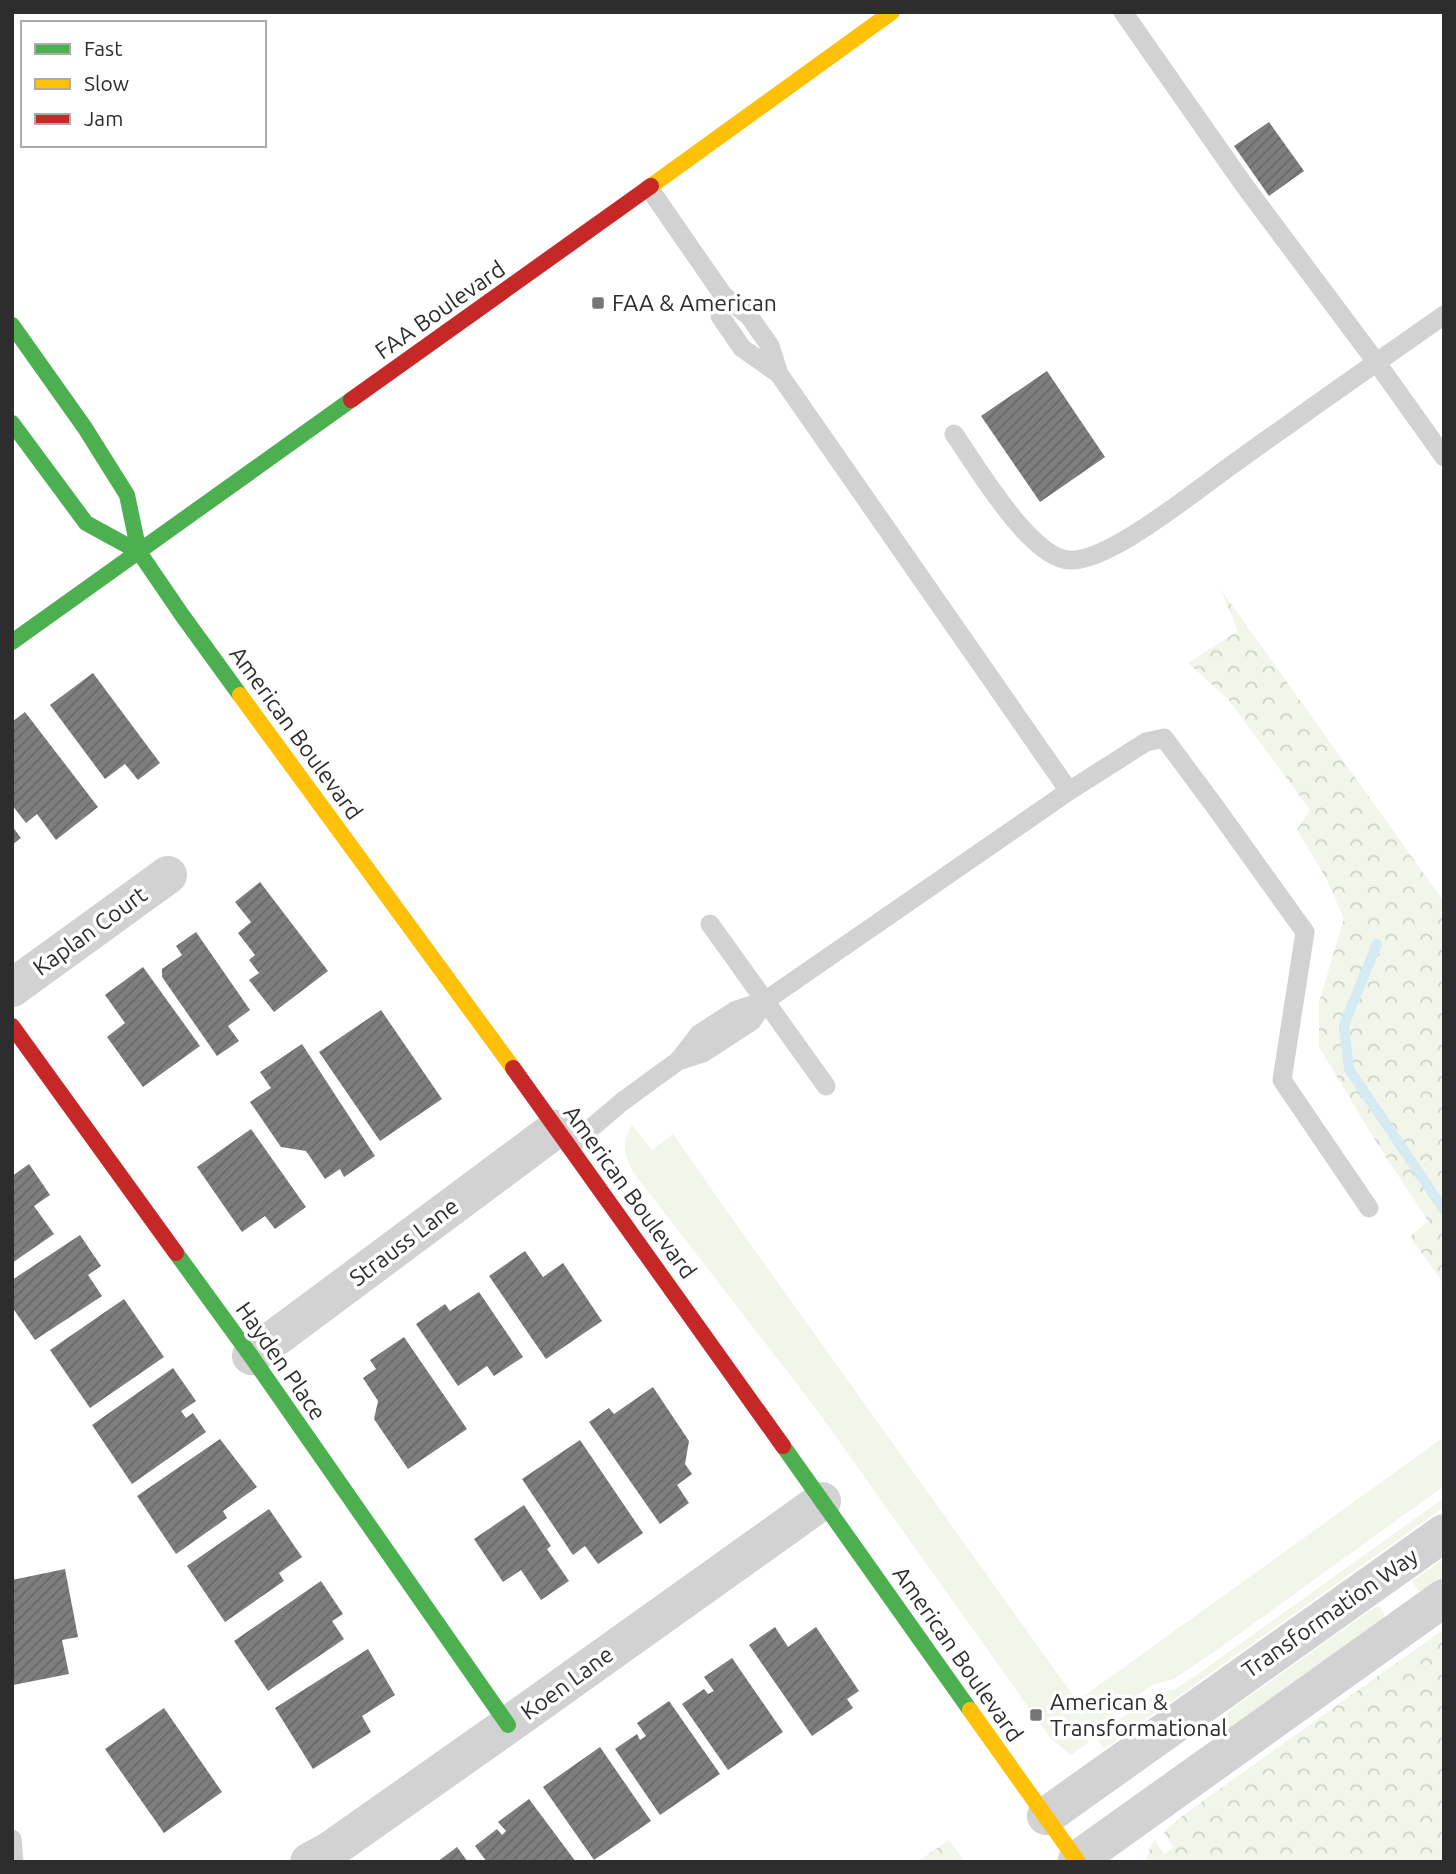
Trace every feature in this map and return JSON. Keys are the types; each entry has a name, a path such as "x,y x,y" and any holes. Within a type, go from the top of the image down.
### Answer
{"street":[{"name":"FAA Boulevard","path":"12,642 892,12"},
{"name":"American Boulevard","path":"12,325 85,428 127,495 139,552 190,626 563,1138 1078,1861"},
{"name":"American Boulevard","path":"12,423 86,523 139,552"},
{"name":"Kaplan Court","path":"12,988 169,875"},
{"name":"Hayden Place","path":"12,1026 251,1356 508,1726"},
{"name":"Strauss Lane","path":"251,1356 563,1138"},
{"name":"Koen Lane","path":"309,1862 329,1851 508,1726 822,1501"},
{"name":"Transformation Way","path":"1046,1816 1444,1532"},
{"path":"1078,1861 1444,1598"}],"lane":[{"path":"1123,12 1244,185 1444,457"},
{"path":"649,188 723,295 749,316 756,326 769,346 779,374 1069,792"},
{"path":"954,434 1021,527 1037,544 1056,557 1069,561 1084,559 1106,551 1167,513 1444,315"},
{"path":"563,1138 623,1101 678,1061 703,1053 752,1021 765,1001 1069,792 1146,742 1164,738 1305,932 1282,1080 1369,1208"},
{"path":"709,924 826,1086"},
{"path":"12,1839 14,1862"}],"green space":[{"path":"1221,590 1444,902 1444,1284 1410,1237 1428,1221 1319,1047 1319,1002 1344,919 1326,878 1297,830 1310,810 1228,699 1188,663 1238,631"},
{"path":"632,1125 652,1150 673,1134 1077,1701 1444,1437 1444,1486 1221,1647 1174,1679 1152,1685 1084,1733 1089,1742 1071,1755 1051,1739 817,1410 633,1172 625,1149 626,1138"},
{"path":"1444,1498 1444,1507 1104,1749 1095,1736 1159,1693 1175,1689 1198,1674"},
{"path":"1444,1559 1444,1577 1431,1587 1419,1591 1412,1581"},
{"path":"1375,1607 1380,1607 1384,1613 1383,1622 1231,1729 1224,1725 1224,1717 1229,1711"},
{"path":"1444,1629 1444,1862 1145,1862 1154,1839 1164,1854 1174,1848 1164,1832 1186,1813"},
{"path":"949,1840 965,1862 917,1862"}],"building":[{"path":"1269,122 1304,171 1269,196 1234,146"},
{"path":"1047,371 1105,457 1040,502 981,416"},
{"path":"93,673 160,763 138,780 125,764 105,779 50,705"},
{"path":"25,712 98,807 56,840 37,814 26,823 12,805 12,722"},
{"path":"12,826 21,838 12,845"},
{"path":"260,882 328,971 274,1012 249,980 259,973 249,960 255,955 238,933 251,922 235,902"},
{"path":"196,932 250,1010 228,1026 239,1041 217,1056 162,977 162,969 182,955 176,946"},
{"path":"143,967 200,1046 143,1087 107,1037 125,1023 105,995"},
{"path":"381,1010 442,1099 380,1141 319,1052"},
{"path":"302,1044 375,1156 344,1177 340,1169 325,1179 306,1151 281,1147 250,1102 271,1088 260,1072"},
{"path":"251,1129 306,1207 275,1229 265,1216 242,1232 197,1167"},
{"path":"29,1164 50,1195 34,1206 54,1234 12,1263 12,1176"},
{"path":"80,1235 101,1266 88,1275 102,1296 35,1340 12,1307 12,1280"},
{"path":"525,1251 543,1277 563,1263 602,1321 546,1359 489,1276"},
{"path":"479,1292 523,1357 494,1376 487,1366 458,1386 416,1324 445,1304 450,1311"},
{"path":"124,1299 164,1357 90,1408 50,1350"},
{"path":"404,1337 467,1429 408,1469 374,1419 378,1401 363,1378 376,1369 370,1360"},
{"path":"173,1368 196,1401 181,1411 186,1418 193,1413 206,1432 132,1484 92,1425"},
{"path":"653,1387 689,1441 685,1464 692,1474 677,1485 689,1503 660,1524 589,1422 609,1408 614,1414"},
{"path":"220,1439 257,1487 223,1511 227,1518 176,1554 137,1496"},
{"path":"580,1440 643,1533 598,1564 585,1546 573,1555 522,1479"},
{"path":"524,1505 551,1546 547,1549 569,1581 541,1600 521,1570 503,1582 474,1539"},
{"path":"269,1509 302,1557 279,1573 284,1581 225,1622 187,1566"},
{"path":"65,1569 78,1637 62,1640 69,1674 13,1685 12,1580"},
{"path":"321,1581 343,1614 332,1621 344,1639 268,1691 234,1641"},
{"path":"775,1627 788,1647 816,1627 859,1691 847,1699 853,1708 812,1736 749,1645"},
{"path":"368,1649 395,1695 362,1716 371,1732 313,1769 275,1708"},
{"path":"732,1658 783,1732 728,1770 682,1704 704,1689 708,1694 714,1691 704,1677"},
{"path":"669,1701 720,1774 660,1815 615,1749 637,1734 640,1740 646,1736 637,1723"},
{"path":"164,1708 222,1792 164,1833 105,1749"},
{"path":"600,1747 651,1821 594,1860 543,1787"},
{"path":"529,1799 576,1862 487,1862 475,1846 497,1829 502,1835 506,1831 498,1822"},
{"path":"457,1847 468,1862 437,1862"}],"waterway":[{"path":"1377,944 1344,1025 1349,1069 1444,1210"}],"traffic: fast":[{"path":"12,325 85,428 127,495 139,552 240,695"},
{"path":"12,642 351,400"},
{"path":"12,423 86,523 139,552"},
{"path":"176,1253 508,1725"},
{"path":"783,1446 970,1710"}],"traffic: slow":[{"path":"651,186 892,12"},
{"path":"240,695 513,1068"},
{"path":"970,1710 1078,1862"}],"traffic: jam":[{"path":"351,400 651,186"},
{"path":"12,1026 176,1253"},
{"path":"513,1068 783,1446"}],"place":[{"name":"FAA & American","path":"598,303"},
{"name":"American & Transformational","path":"1036,1715"}]}
